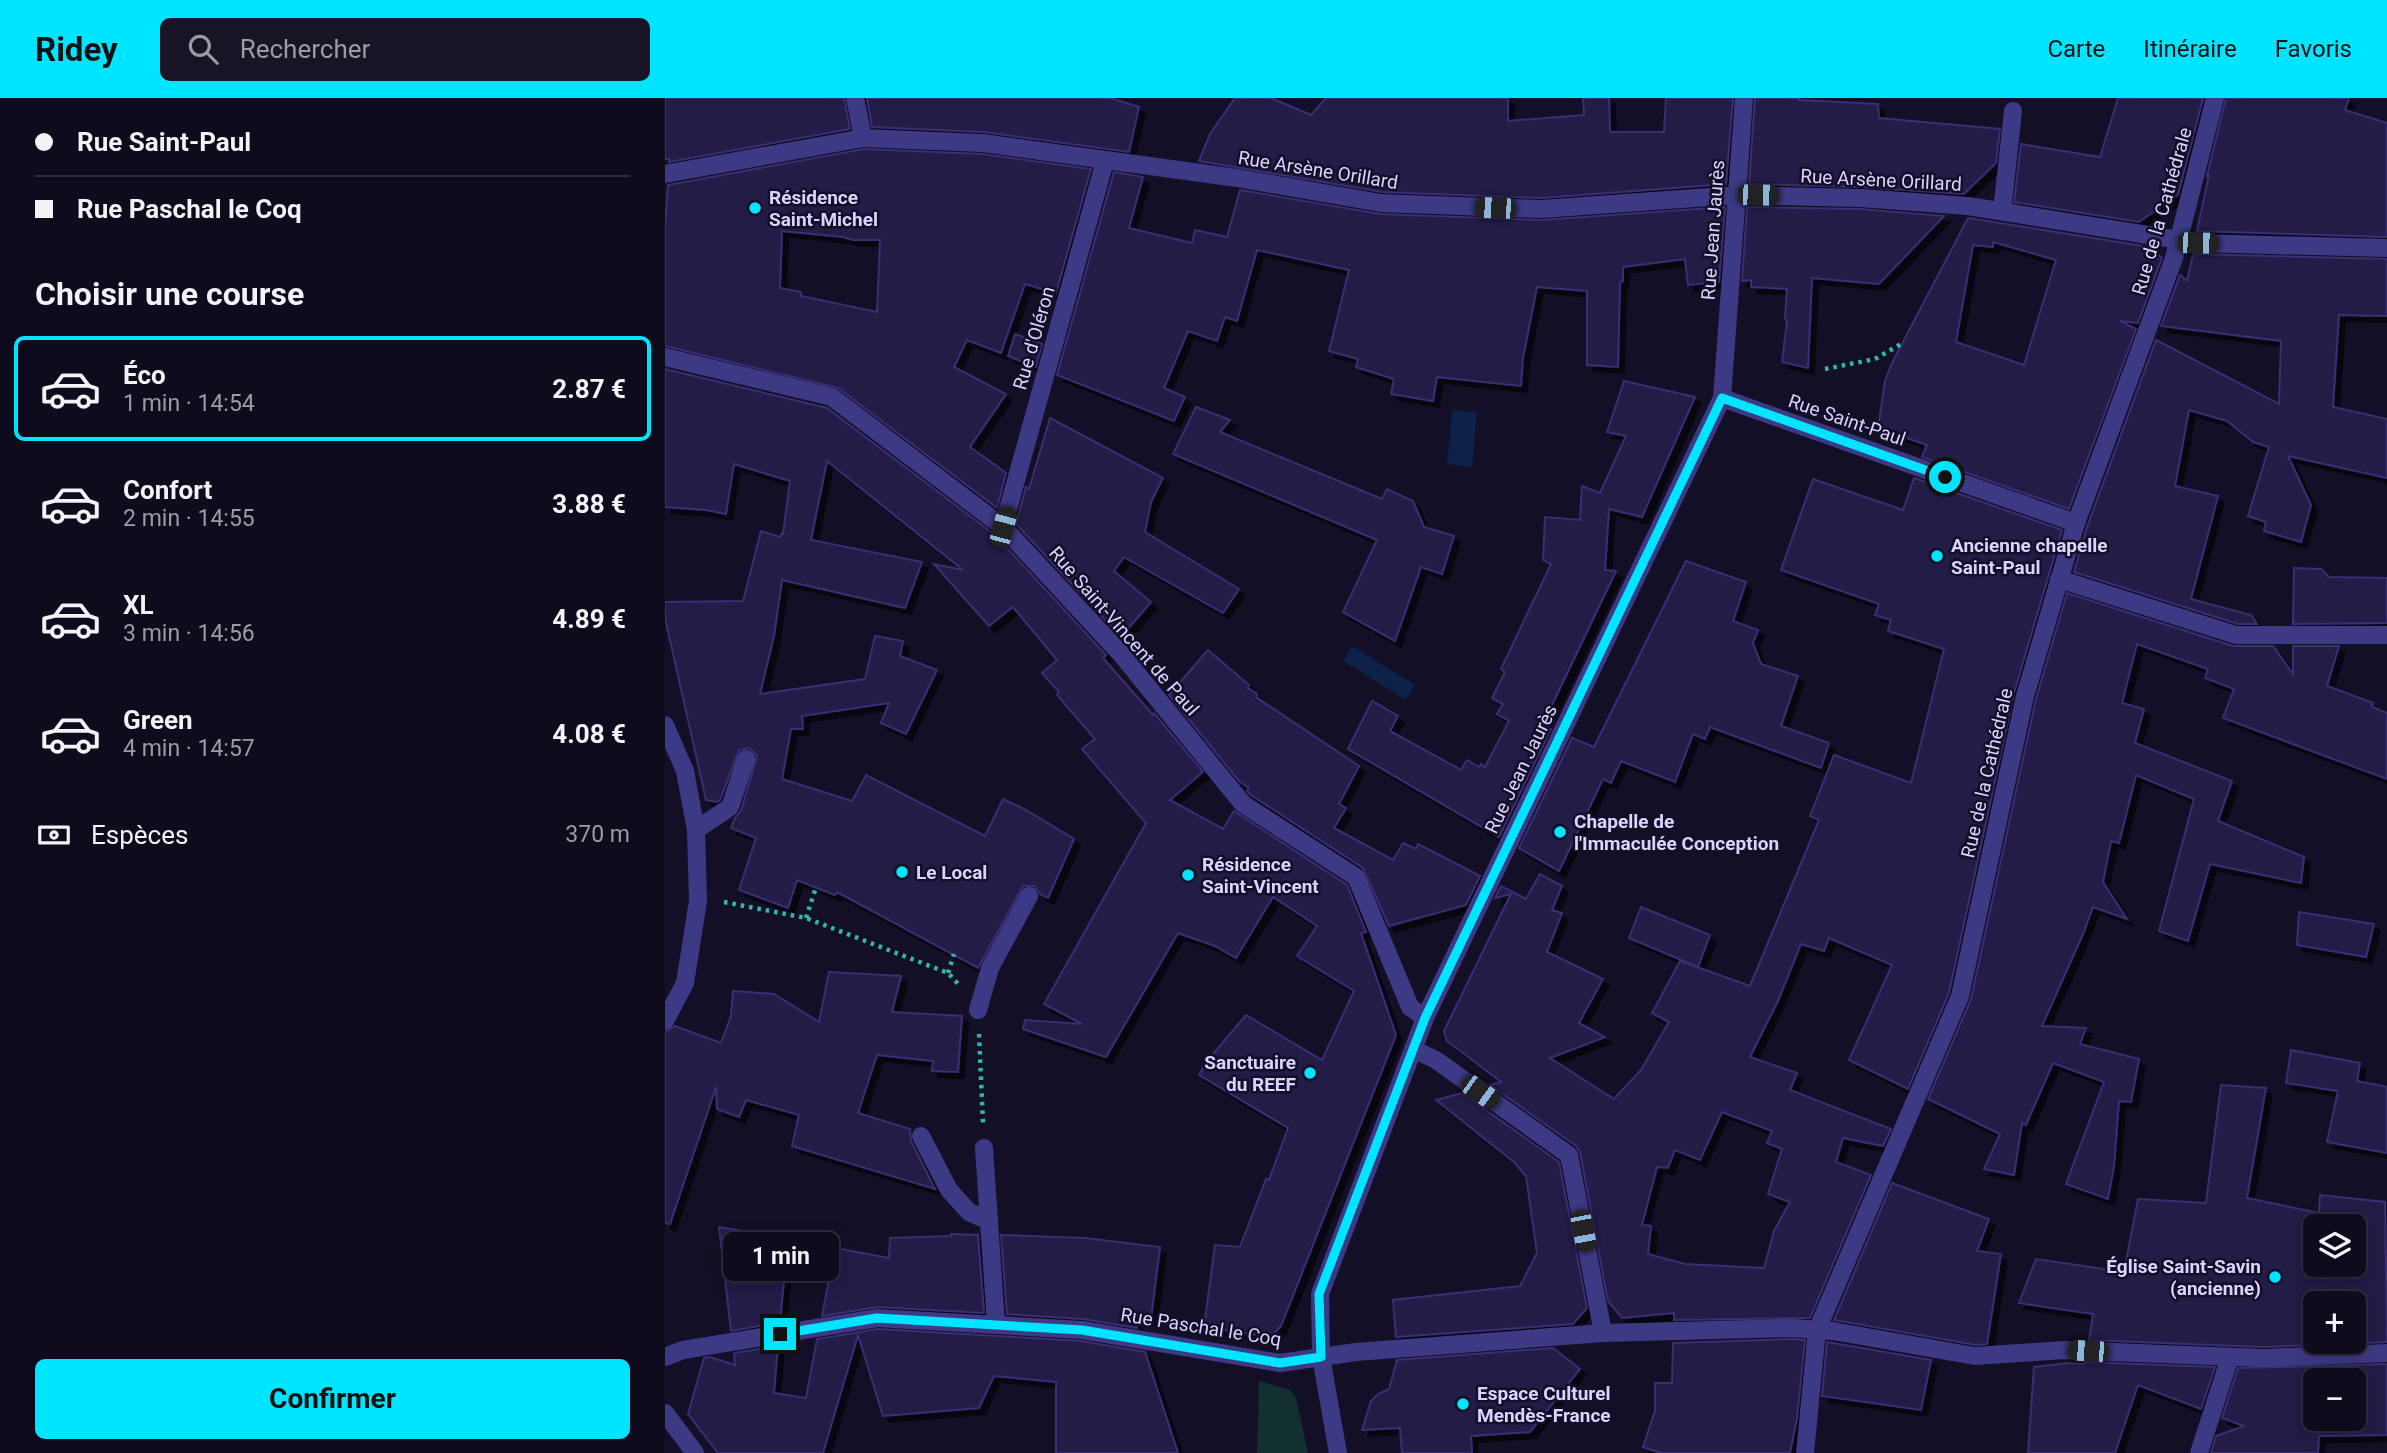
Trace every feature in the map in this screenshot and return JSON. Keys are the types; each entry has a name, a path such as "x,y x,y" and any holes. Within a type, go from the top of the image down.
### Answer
{"street":[{"path":"855,98 863,138"},
{"name":"Rue Jean Jaurès","path":"1338,1453 1321,1357 1319,1294 1425,1018 1722,398 1744,98"},
{"name":"Rue de la Cathédrale","path":"1805,1453 1817,1330 1960,996 2025,696 2076,523 2123,401 2180,231 2215,98"},
{"path":"2001,211 2014,111"},
{"name":"Rue Arsène Orillard","path":"665,174 863,138 983,142 1237,178 1381,203 1541,209 1737,195 1861,198 1968,206 2180,231 2198,243 2387,248"},
{"name":"Rue d'Oléron","path":"1003,527 1105,161"},
{"name":"Rue Saint-Vincent de Paul","path":"665,357 832,397 1003,527 1121,654 1243,804 1356,877 1409,1007 1425,1018"},
{"name":"Rue Saint-Paul","path":"1722,398 2076,523"},
{"path":"2059,579 2236,635 2387,635"},
{"path":"665,725 685,771 696,830 698,901 685,983 665,1021"},
{"path":"696,830 730,807 746,759"},
{"path":"978,1010 989,968 1029,896"},
{"path":"1413,1049 1436,1060 1569,1155 1603,1333"},
{"path":"921,1136 949,1190 969,1212 989,1221"},
{"path":"984,1148 996,1325"},
{"name":"Rue Paschal le Coq","path":"665,1357 683,1350 877,1318 1082,1330 1280,1363 1356,1352 1603,1333 1817,1330 1975,1356 2064,1350 2230,1357 2387,1353"},
{"path":"2199,1453 2230,1357"},
{"path":"665,1413 695,1453"}],"path":[{"path":"1825,369 1875,359 1901,344"},
{"path":"806,918 816,887"},
{"path":"698,901 738,904 806,918 948,973 978,1010 984,1148"},
{"path":"948,973 954,954"}],"green space":[{"path":"1259,1381 1290,1390 1296,1398 1308,1453 1257,1453"}],"water":[{"path":"1452,410 1477,412 1472,467 1447,464"},
{"path":"1352,646 1415,685 1406,700 1343,661"}],"building":[{"path":"665,98 844,98 850,129 669,162 670,159 665,159"},
{"path":"867,98 1110,98 1139,107 1129,152 984,132 872,127"},
{"path":"1235,98 1271,98 1311,115 1326,98 1508,98 1508,121 1584,115 1583,98 1609,98 1610,132 1664,132 1666,98 1733,98 1726,184 1541,198 1382,192 1199,161 1210,134"},
{"path":"1755,98 1799,98 1878,104 1879,118 2000,129 1996,163 1964,194 1861,187 1749,184"},
{"path":"2118,98 2203,98 2178,195 2139,222 2014,202 2021,144 2100,157"},
{"path":"2226,98 2349,98 2345,110 2387,123 2387,237 2197,231"},
{"path":"864,149 982,154 1091,169 1056,293 1025,284 1001,353 967,340 954,367 1006,394 970,447 1006,473 997,508 838,388 665,346 665,226 668,185","holes":["782,231 853,240 880,240 877,312 801,296 801,292 780,288"]},
{"path":"1114,172 1143,177 1129,228 1192,243 1195,230 1227,237 1240,190 1380,214 1541,220 1725,207 1719,282 1688,285 1685,259 1623,267 1623,281 1620,282 1618,367 1587,365 1587,291 1537,287 1523,358 1521,386 1437,377 1433,401 1391,394 1394,379 1356,367 1358,359 1329,351 1349,270 1257,250 1237,321 1225,317 1217,341 1188,331 1164,388 1185,397 1174,421 1057,375"},
{"path":"1747,207 1860,209 1944,216 1879,284 1812,278 1808,368 1782,362 1787,321 1787,289 1751,287 1751,280 1742,281"},
{"path":"1968,218 2149,247 2162,258 2138,323 2120,321 2136,329 2069,509 1922,457 1927,445 1878,428 1885,381","holes":["1993,242 2056,260 2024,365 1956,342 1973,245 1993,247"]},
{"path":"2193,254 2387,259 2387,316 2339,315 2333,407 2387,419 2387,478 2288,456 2311,505 2301,542 2264,531 2266,522 2248,516 2269,447 2253,442 2227,421 2189,410 2175,486 2218,496 2191,599 2251,615 2257,624 2238,624 2074,572 2087,527 2156,340 2279,404 2281,341 2161,326 2180,275 2187,281"},
{"path":"1015,334 1042,344 1036,367 1008,356"},
{"path":"665,369 827,408 995,535 1106,655 1103,658 1203,772 1170,800 1223,829 1234,811 1347,885 1366,932 1361,933 1396,1035 1281,1326 1271,1337 1204,1327 1215,1245 1240,1247 1288,1128 1199,1075 1207,1061 1246,1015 1322,1060 1354,991 1297,956 1317,926 1273,897 1236,958 1215,946 1178,933 1106,1057 1023,1029 1025,1020 1082,1024 1044,1004 1146,823 1082,749 1095,739 1042,673 1057,660 1013,607 989,626 934,564 963,570 827,461 811,540 922,562 905,608 782,580 774,636 760,694 865,679 875,636 903,641 900,656 937,670 906,734 881,723 889,703 802,716 803,729 791,729 782,779 852,801 866,775 985,836 1003,799 1074,839 1048,898 1040,894 1034,886 1023,886 978,968 837,892 835,895 797,880 788,908 739,890 756,838 731,828 741,811 757,756 749,748 739,750 720,800 706,800 665,618 665,602 743,601 761,531 780,537 783,534 790,481 734,464 726,514 665,507"},
{"path":"1624,381 1695,397 1642,517 1609,509 1605,570 1616,571 1542,726 1551,729 1499,837 1348,749 1372,701 1398,716 1390,731 1461,770 1467,760 1479,767 1481,764 1485,767 1509,721 1497,714 1503,704 1492,698 1505,672 1501,669 1551,564 1543,560 1545,517 1580,520 1582,486 1600,493 1626,436 1607,432"},
{"path":"1196,407 1230,420 1220,432 1382,499 1387,489 1413,501 1424,527 1454,536 1442,574 1421,567 1395,641 1343,612 1377,540 1173,454"},
{"path":"1050,418 1163,478 1151,502 1145,532 1239,589 1223,613 1124,557 1114,571 1151,602 1121,637 1016,524"},
{"path":"1914,478 2062,530 2014,693 1949,993 1908,1089 1849,1060 1892,965 1829,938 1824,951 1801,944 1778,1001 1750,1057 1797,1073 1790,1090 1891,1129 1883,1146 1843,1138 1836,1162 1871,1175 1810,1318 1674,1320 1674,1313 1622,1318 1608,1301 1580,1152 1576,1146 1490,1085 1501,1082 1447,1041 1444,1031 1511,894 1495,898 1501,886 1526,899 1540,874 1562,886 1552,910 1562,913 1547,952 1603,979 1579,1023 1605,1037 1550,1058 1614,1099 1641,1070 1669,1022 1652,1013 1680,961 1750,986 1819,820 1810,816 1834,755 1911,783 1944,649 1888,631 1891,620 1875,615 1879,604 1781,570 1813,479 1903,510","holes":["1722,1112 1772,1131 1767,1143 1782,1149 1768,1194 1790,1202 1774,1231 1764,1268 1685,1264 1648,1254 1651,1226 1642,1225 1657,1167 1668,1168 1675,1150 1700,1160"]},
{"path":"1686,561 1746,582 1733,621 1758,630 1753,643 1761,664 1798,676 1781,726 1829,743 1821,768 1710,727 1705,739 1693,734 1675,782 1621,761 1611,783 1603,779 1559,871 1519,848 1572,738 1594,747"},
{"path":"2294,568 2321,569 2329,577 2387,578 2387,623 2293,624"},
{"path":"2067,593 2233,646 2273,646 2293,674 2293,646 2339,646 2327,686 2373,703 2372,707 2387,713 2387,779 2223,718 2234,689 2205,678 2208,669 2137,644 2122,703 2144,709 2135,743 2232,781 2218,821 2304,857 2301,883 2210,864 2188,941 2159,931 2194,799 2136,775 2119,843 2111,841 2103,882 2127,919 2093,907 2042,1026 2086,1028 2080,1044 2139,1059 2131,1102 2119,1101 2114,1166 2108,1199 2066,1184 2104,1082 2053,1063 2026,1125 2022,1123 2014,1175 1984,1169 2000,1134 1928,1099 1971,999 2036,699"},
{"path":"1208,650 1249,685 1248,688 1257,694 1256,697 1359,766 1339,804 1346,808 1334,828 1393,860 1403,843 1416,849 1418,844 1480,876 1466,905 1389,926 1363,868 1251,795 1247,791 1249,788 1239,781 1169,695"},
{"path":"1641,907 1710,935 1698,967 1629,938"},
{"path":"2299,912 2374,924 2366,957 2297,945"},
{"path":"829,972 901,976 892,1012 962,1016 958,1072 932,1071 933,1061 877,1055 858,1113 910,1129 911,1141 935,1189 792,1146 799,1115 746,1100 739,1117 717,1109 716,1087 670,1224 665,1223 665,1032 675,1026 721,1043 731,1016 733,991 774,994 819,1022"},
{"path":"2291,1050 2360,1063 2357,1081 2387,1087 2387,1153 2327,1142 2338,1091 2286,1083"},
{"path":"2221,1085 2266,1088 2247,1198 2319,1213 2320,1195 2385,1202 2387,1342 2366,1343 2366,1291 2303,1291 2303,1345 2263,1347 2089,1340 2093,1314 2019,1303 2036,1259 2124,1272 2138,1199 2206,1203"},
{"path":"1462,1093 1559,1162 1587,1308 1573,1324 1396,1337 1393,1300 1520,1286 1537,1253 1526,1176 1515,1163 1436,1100"},
{"path":"1892,1183 1989,1219 1977,1251 2001,1254 1987,1344 1976,1345 1834,1320"},
{"path":"719,1227 788,1238 780,1322 731,1331"},
{"path":"978,1235 984,1313 877,1307 822,1316 835,1248 889,1258 890,1238"},
{"path":"1001,1235 1085,1238 1160,1247 1151,1319 1133,1316 1137,1328 1083,1319 1007,1314"},
{"path":"878,1329 1081,1341 1145,1352 1178,1453 1056,1453 1056,1382 994,1376 979,1408 883,1416 858,1335 823,1453 718,1453 688,1414 704,1358 710,1357 735,1365 734,1353 778,1346 774,1393 806,1398 817,1339"},
{"path":"1805,1340 1797,1418 1790,1453 1661,1453 1643,1447 1655,1411 1655,1383 1672,1383 1673,1343"},
{"path":"1827,1342 1931,1360 1921,1410 1822,1396"},
{"name":"Espace Culturel Mendès-France","path":"1553,1348 1580,1369 1530,1432 1471,1436 1472,1453 1402,1453 1400,1428 1362,1430 1371,1401 1389,1389 1397,1360"},
{"path":"2085,1362 2215,1367 2201,1409 2138,1385 2115,1453 2028,1453 2034,1367"},
{"path":"2387,1364 2387,1435 2319,1436 2318,1453 2211,1453 2216,1436 2244,1426 2222,1418 2238,1368"}],"place":[{"name":"Résidence Saint-Michel","path":"755,208"},
{"name":"Ancienne chapelle Saint-Paul","path":"1937,556"},
{"name":"Chapelle de l'Immaculée Conception","path":"1560,832"},
{"name":"Le Local","path":"902,872"},
{"name":"Résidence Saint-Vincent","path":"1188,875"},
{"name":"Sanctuaire du REEF","path":"1310,1073"},
{"name":"Église Saint-Savin (ancienne)","path":"2275,1277"},
{"name":"Espace Culturel Mendès-France","path":"1463,1404"}],"route":[{"path":"780,1334 877,1318 1082,1330 1280,1363 1321,1357 1319,1294 1425,1018 1722,398 1945,477"}]}
